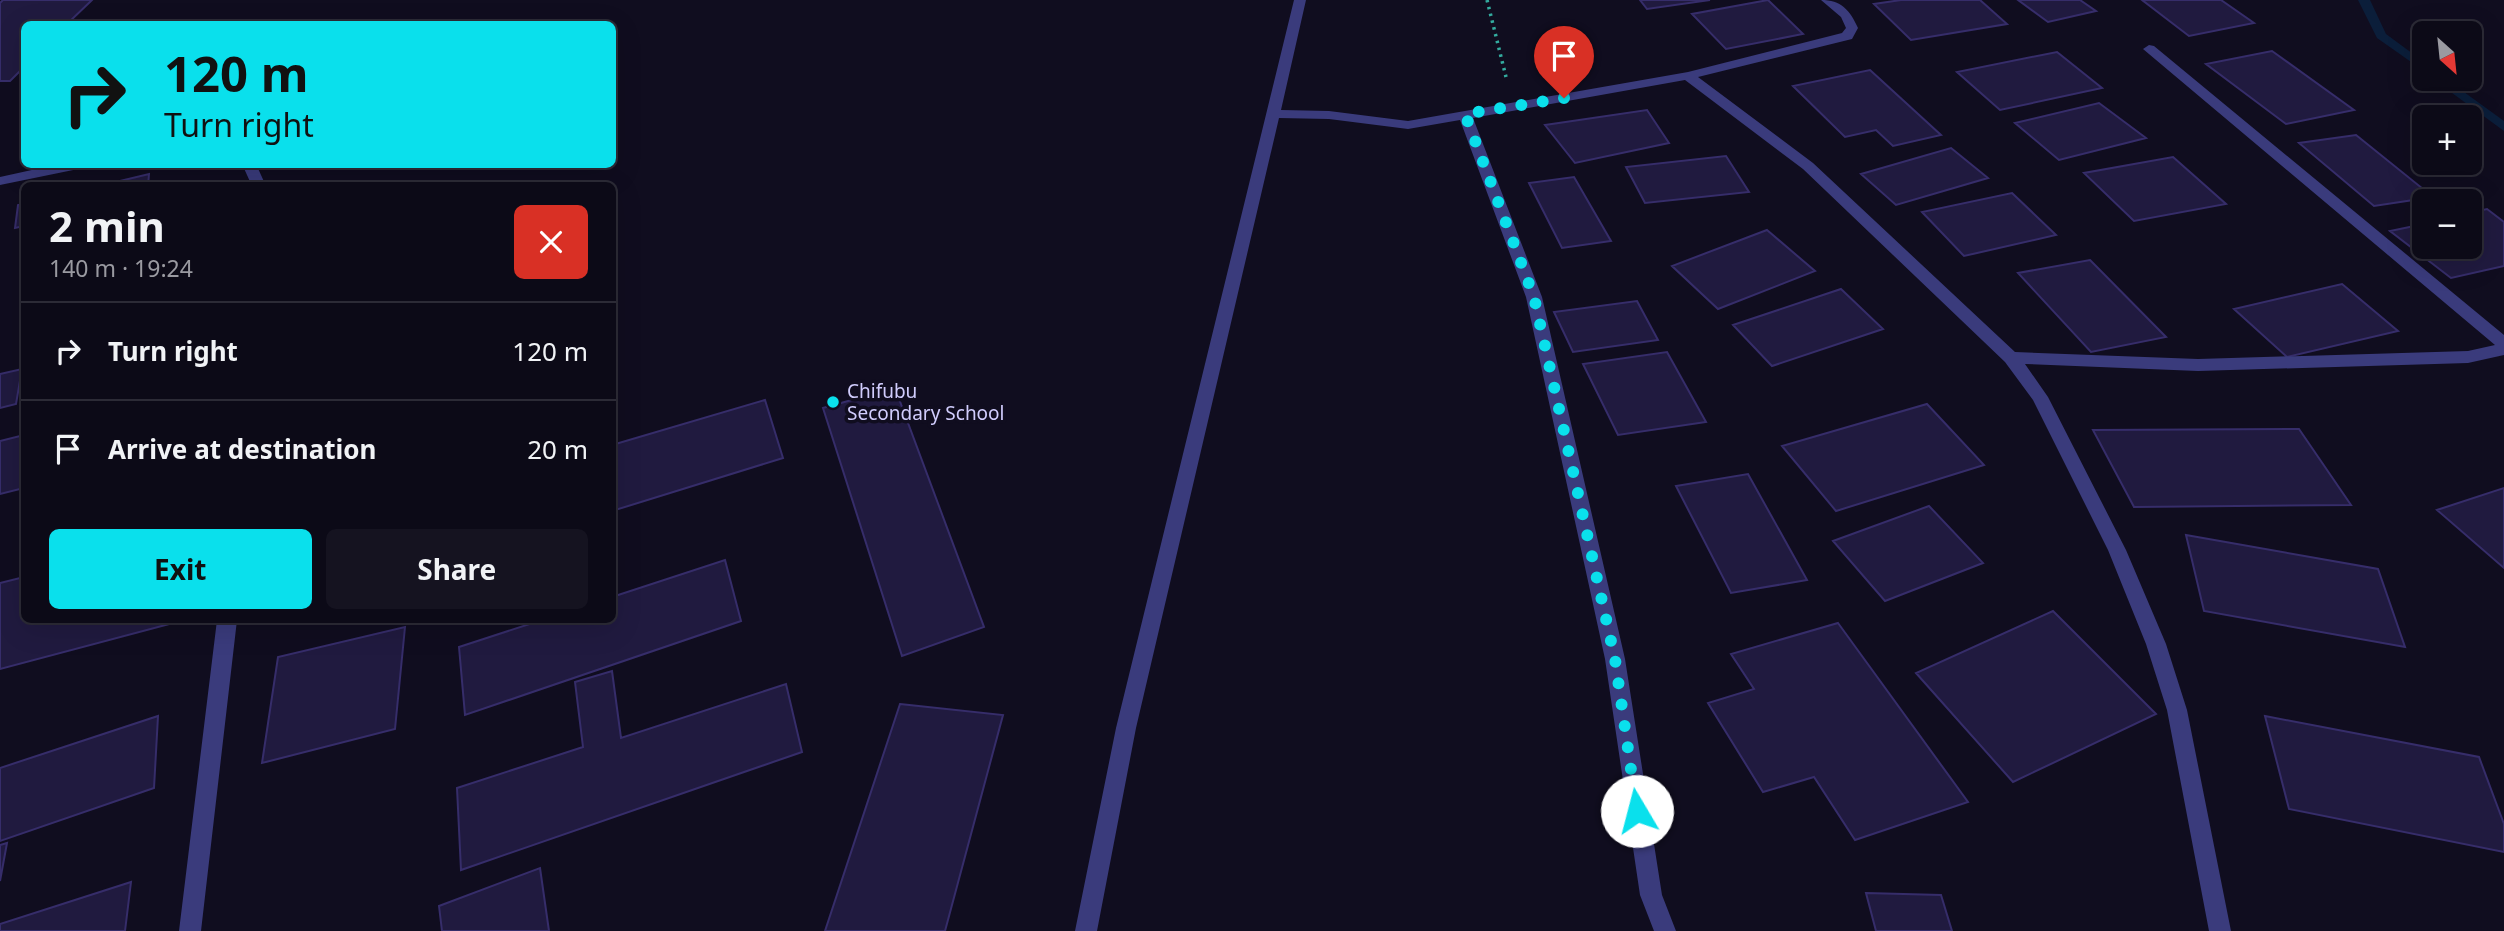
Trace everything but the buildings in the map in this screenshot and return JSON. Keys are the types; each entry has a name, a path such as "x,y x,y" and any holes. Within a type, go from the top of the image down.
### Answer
{"street":[{"path":"1086,931 1126,728 1300,0"},
{"path":"1271,114 1329,115 1408,125 1688,76 1847,36 1852,28 1846,15 1827,0"},
{"path":"2149,49 2504,346"},
{"path":"1688,76 1808,166 2011,358 2040,397 2117,550 2156,644 2177,710 2220,931"},
{"path":"1465,114 1534,297 1615,659 1651,895 1665,931"},
{"path":"0,181 63,168"},
{"path":"2011,358 2239,364 2468,358 2504,346"},
{"path":"190,931 227,623"}],"path":[{"path":"1487,0 1514,106"}],"waterway":[{"path":"2364,0 2381,36 2412,59"},
{"path":"2455,91 2504,127"}],"place":[{"name":"Chifubu Secondary School","path":"833,402"}],"route":[{"path":"1564,98 1465,114 1534,297 1615,659 1637,811"}]}
